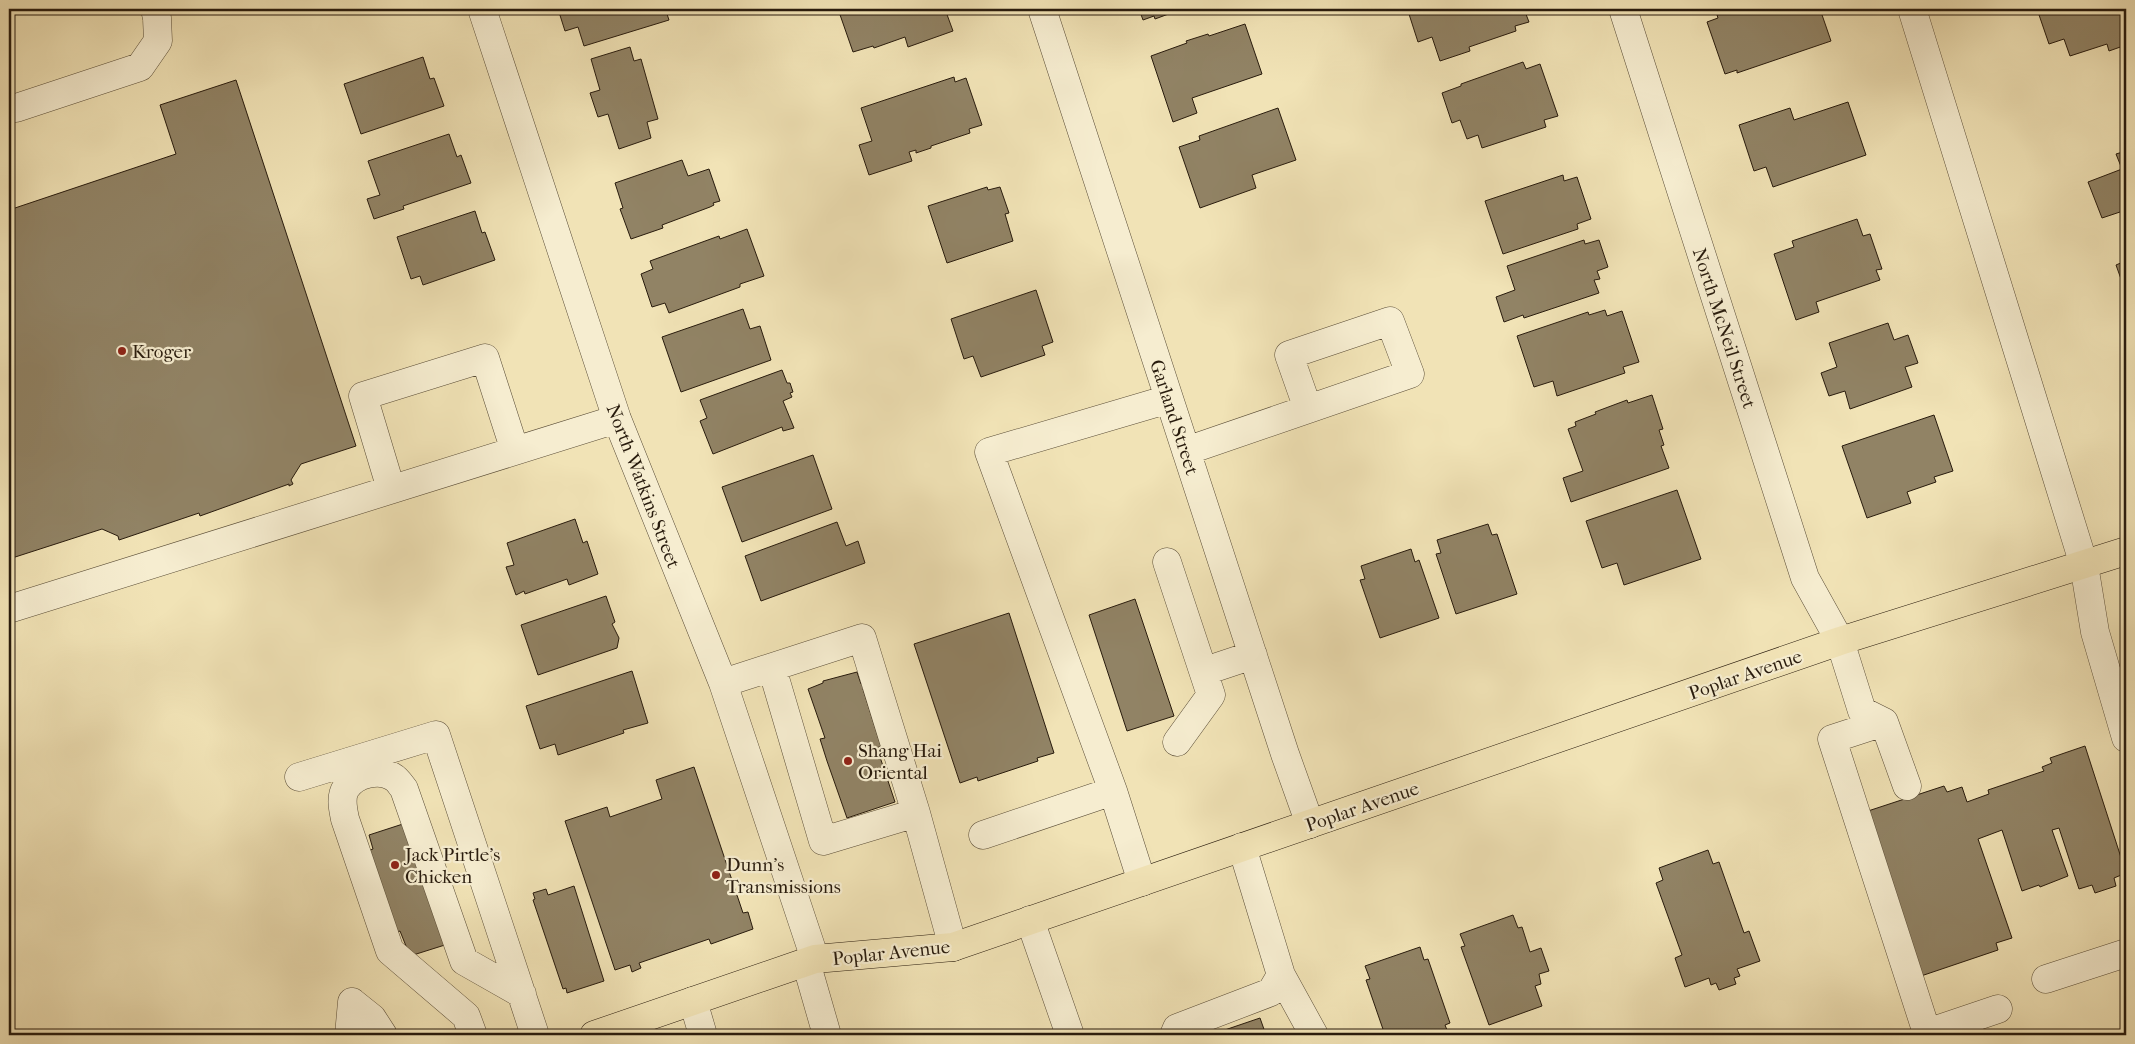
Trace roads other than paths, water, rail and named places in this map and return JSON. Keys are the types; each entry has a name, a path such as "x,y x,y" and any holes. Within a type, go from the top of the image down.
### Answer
{"main road":[{"name":"Poplar Avenue","path":"594,1035 811,961 952,948 1840,641 2084,566 2126,551"}],"street":[{"path":"16,108 140,67 158,41 157,18 154,9"},
{"name":"North Watkins Street","path":"482,9 617,420 723,683 811,961 827,1035"},
{"name":"Garland Street","path":"1042,9 1310,824"},
{"name":"North McNeil Street","path":"1623,9 1805,578 1840,641 1862,711 1884,722"},
{"path":"1912,9 2084,566 2095,632 2126,738"},
{"path":"391,490 363,396 485,358 515,451"},
{"path":"1142,882 1113,791 990,452 1169,399"},
{"path":"1186,451 1308,409"},
{"path":"9,609 617,420"},
{"path":"1167,562 1205,671 1211,695 1177,742"},
{"path":"723,683 862,638 916,812 952,948"},
{"path":"1205,671 1253,655"},
{"path":"772,668 823,841 916,812"},
{"path":"1907,786 1884,722 1832,739 1927,1033 1951,1030 1998,1009"},
{"path":"300,777 436,735 535,1035"},
{"path":"473,1035 466,1016 390,951 345,819 342,802 346,788 354,780 367,774 378,773 393,777 404,789 464,961 522,994"},
{"path":"984,834 1113,791"},
{"path":"1242,847 1281,975 1314,1035"},
{"path":"1030,920 1070,1035"},
{"path":"2046,979 2126,953"},
{"path":"1174,1035 1177,1028 1271,992 1281,975"},
{"path":"351,1034 352,1002 372,1018 383,1035"},
{"path":"692,1002 702,1035"}],"place":[{"name":"Kroger","path":"122,351"},
{"name":"Shang Hai Oriental","path":"848,761"},
{"name":"Jack Pirtle's Chicken","path":"395,865"},
{"name":"Dunn's Transmissions","path":"716,875"}]}
